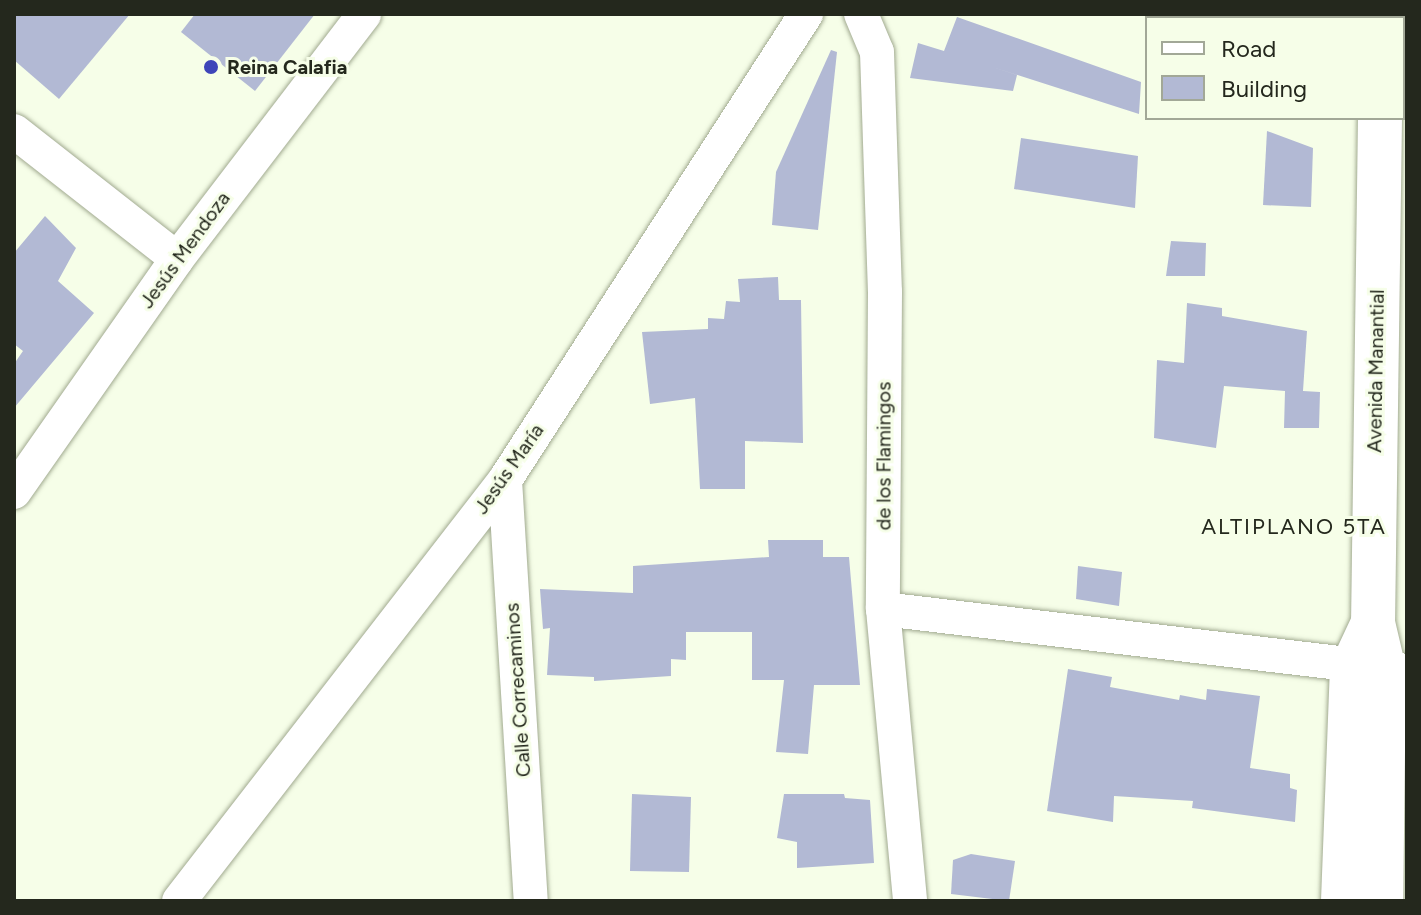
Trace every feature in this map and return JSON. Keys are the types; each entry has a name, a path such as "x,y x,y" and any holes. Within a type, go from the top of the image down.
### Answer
{"street":[{"name":"Jesús Mendoza","path":"14,492 177,259 364,14"},
{"name":"Jesús María","path":"179,901 505,480 806,14"},
{"name":"de los Flamingos","path":"861,14 877,52 878,68 885,292 883,609 910,901"},
{"name":"Avenida Manantial","path":"1380,120 1373,623 1381,670 1381,901"},
{"path":"14,131 177,259"},
{"name":"Calle Correcaminos","path":"505,480 531,901"},
{"path":"883,609 1381,670"},
{"name":"Avenida Manantial","path":"1343,901 1381,670"}],"building":[{"path":"14,14 130,14 59,99 14,60"},
{"path":"195,14 315,14 255,91 181,32"},
{"path":"957,17 1141,82 1139,114 983,64 1017,75 1013,91 910,78 918,43 944,51"},
{"path":"831,50 837,52 818,230 772,225 776,172"},
{"path":"1267,131 1313,148 1311,207 1263,205"},
{"path":"1021,138 1138,156 1135,208 1014,189"},
{"path":"45,216 76,248 58,281 94,313 14,408 14,364 23,351 14,344 14,253"},
{"path":"1171,241 1206,243 1205,276 1166,276"},
{"path":"778,277 779,300 801,300 803,443 745,441 745,489 700,489 695,398 650,404 642,332 708,329 708,318 724,319 726,301 740,302 738,279"},
{"path":"1187,303 1222,308 1222,316 1307,331 1303,391 1320,392 1319,428 1284,428 1285,391 1224,386 1216,448 1154,438 1157,360 1184,363"},
{"path":"768,540 823,540 823,557 849,557 860,685 814,685 808,754 776,752 784,680 752,680 752,632 686,632 686,660 671,659 671,676 594,681 594,677 547,675 550,628 543,629 540,589 633,593 633,566 769,557"},
{"path":"1078,566 1122,572 1119,606 1076,599"},
{"path":"1068,669 1112,677 1110,687 1179,700 1180,695 1206,700 1207,689 1260,696 1250,768 1290,774 1290,788 1297,790 1295,822 1192,808 1193,801 1114,796 1113,822 1047,811"},
{"path":"632,794 691,797 689,872 630,871"},
{"path":"784,794 844,794 845,798 870,800 874,863 797,868 797,842 777,838"},
{"path":"971,854 1015,861 1009,901 951,894 953,860"}],"place":[{"name":"Reina Calafia","path":"211,67"}],"district":[{"name":"ALTIPLANO 5TA","path":"1294,527"}]}
